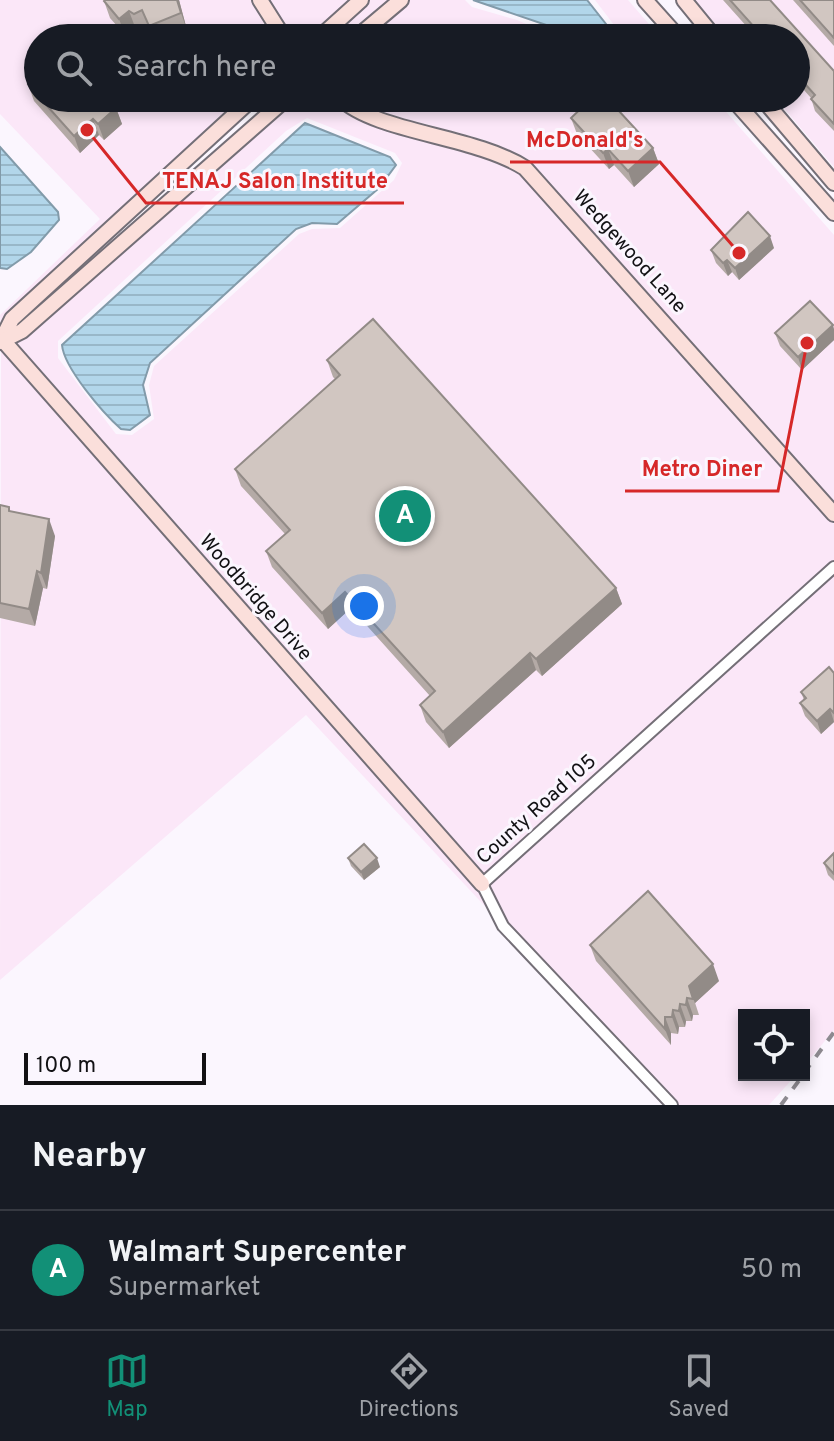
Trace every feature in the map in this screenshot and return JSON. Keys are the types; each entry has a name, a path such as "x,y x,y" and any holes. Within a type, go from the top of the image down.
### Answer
{"street":[{"path":"260,0 275,24"},
{"path":"334,24 361,0"},
{"path":"373,24 401,0"},
{"path":"645,0 666,24"},
{"path":"684,0 704,24"},
{"path":"1,339 12,319 237,112"},
{"path":"1,339 22,331 271,112"},
{"name":"Wedgewood Lane","path":"363,112 482,146 525,168 834,514"},
{"path":"744,112 834,213"},
{"path":"774,112 834,183"},
{"path":"150,191 162,205"},
{"name":"Woodbridge Drive","path":"1,339 482,884"},
{"name":"County Road 105","path":"672,1105 503,926 482,884 834,567"}],"shaded area":[{"path":"0,0 252,0 267,24 24,24 24,112 228,112 7,315 1,327 0,315 100,219 0,114"},
{"path":"268,0 352,0 325,24 284,24"},
{"path":"370,0 391,0 363,24 343,24"},
{"path":"410,0 465,0 472,7 526,24 382,24"},
{"path":"595,0 628,0 649,24 613,24"},
{"path":"693,0 834,0 834,167 787,112 810,112 810,24 713,24"},
{"path":"280,112 351,112 366,122 479,153 520,174 834,524 834,1030 810,1059 810,1009 738,1009 738,1081 791,1081 769,1105 671,1105 306,715 0,980 1,349 481,893 491,884 14,341","holes":["307,118 395,153 402,163 394,180 340,228 312,229 299,234 154,366 149,385 154,419 132,435 116,434 58,358 58,341 286,131"]},
{"path":"380,112 726,112 834,235 834,503 534,166 485,140"}],"water":[{"path":"473,0 587,0 606,24 543,24"},
{"path":"305,123 390,157 396,165 379,188 337,224 312,223 296,229 150,363 143,385 150,415 130,430 121,429 77,377 64,355 62,345"},
{"path":"0,147 58,212 59,220 31,252 7,269 0,268"}],"building":[{"path":"177,0 181,13 148,24 142,10 134,14 129,11 119,19 104,1"},
{"path":"730,0 770,0 792,24 751,24"},
{"path":"800,0 834,0 834,38"},
{"path":"810,44 834,71 834,124 811,99 815,95 810,89"},
{"path":"53,112 112,112 98,124 93,119 74,136"},
{"path":"577,112 620,112 653,148 628,171 608,149 603,153 571,118"},
{"path":"748,212 770,236 735,268 727,260 723,263 711,250"},
{"path":"810,301 833,325 798,357 775,333"},
{"path":"373,319 616,588 536,659 530,653 443,732 420,705 435,691 345,592 322,613 266,551 290,530 235,469 340,375 327,360"},
{"path":"0,505 9,507 9,511 49,519 41,573 37,571 29,609 0,603"},
{"path":"829,667 834,673 834,713 830,709 817,721 800,703 806,698 801,692"},
{"path":"364,844 377,858 361,872 348,858"},
{"path":"834,853 834,874 824,863"},
{"path":"648,891 713,964 689,986 693,999 687,998 686,1005 680,1004 679,1011 673,1010 672,1017 665,1017 665,1029 590,945"}],"railway":[{"path":"810,1065 834,1032"},
{"path":"781,1105 799,1081"}],"place":[{"name":"TENAJ Salon Institute","path":"87,130"},
{"name":"McDonald's","path":"739,253"},
{"name":"Metro Diner","path":"807,343"},
{"name":"Walmart Supercenter","path":"405,516"}]}
